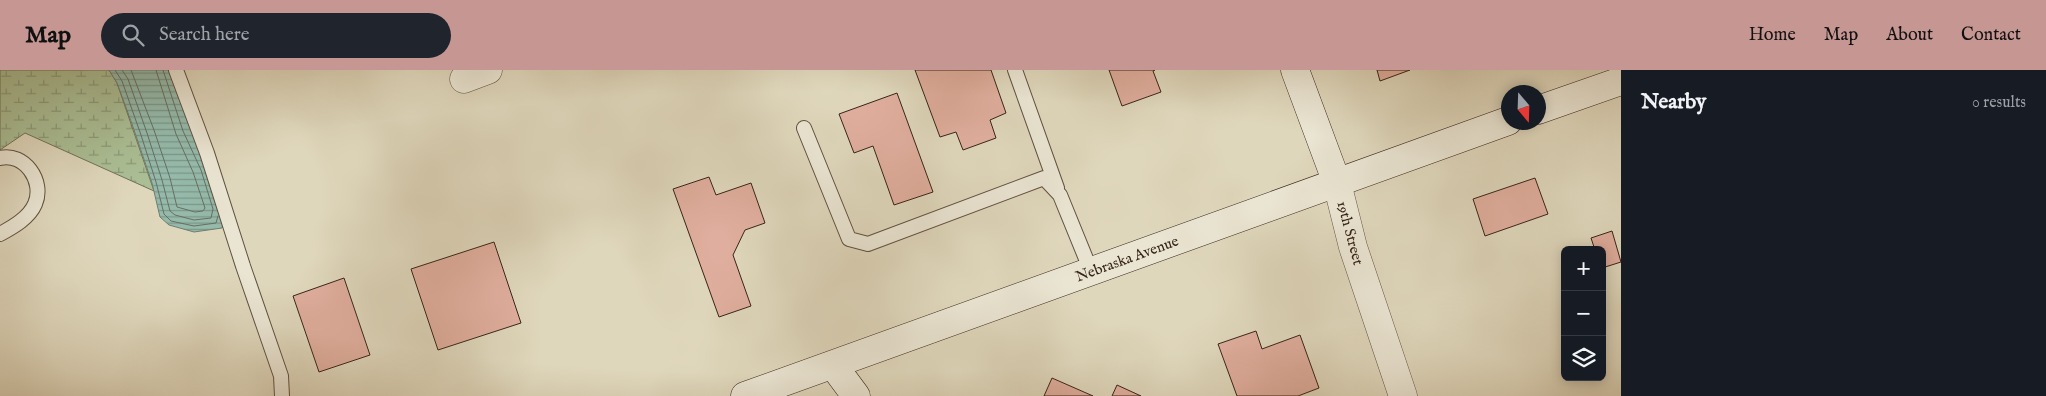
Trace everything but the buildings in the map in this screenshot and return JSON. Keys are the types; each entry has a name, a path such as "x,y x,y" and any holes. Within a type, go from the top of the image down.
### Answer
{"main road":[{"name":"19th Street","path":"1295,70 1337,183 1352,247 1404,396"},
{"path":"1546,107 1621,81"},
{"name":"Nebraska Avenue","path":"745,396 1501,124"},
{"path":"833,364 834,396"},
{"path":"833,364 856,396"}],"lane":[{"path":"176,70 207,152 243,266 281,376 282,396"},
{"path":"1015,70 1060,196 1092,271"},
{"path":"804,128 849,239 868,244 1044,178 1060,196"},
{"path":"0,158 7,156 24,163 34,175 38,188 35,204 19,223 0,234"}],"green space":[{"path":"0,70 109,70 117,83 154,191 25,133 0,150"}],"water":[{"path":"109,70 174,70 225,209 222,228 194,232 169,225 160,217 152,183 132,124 117,83"}]}
